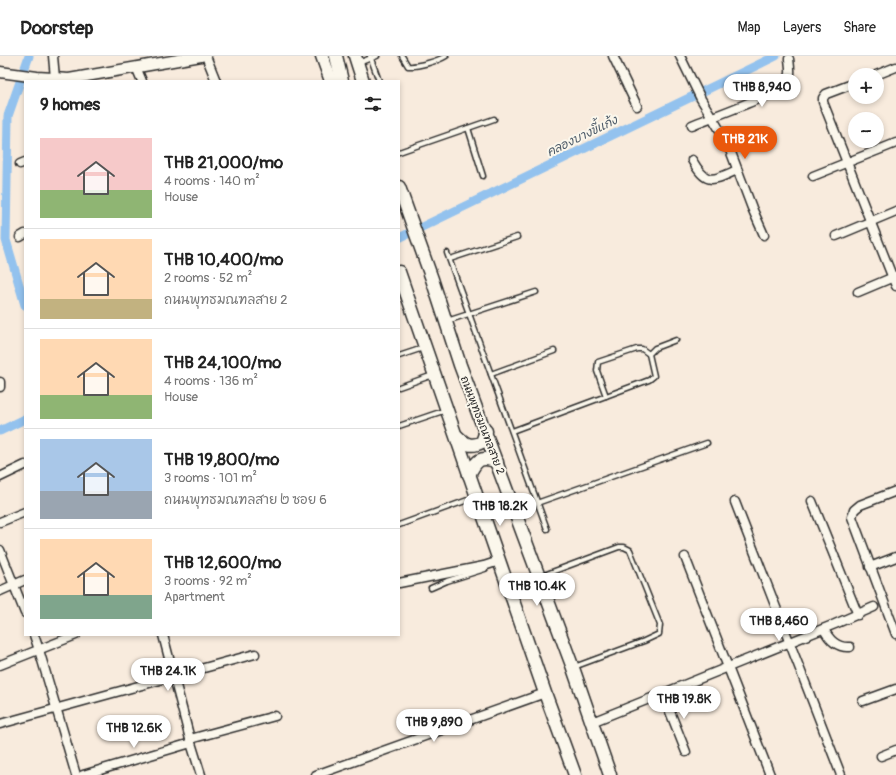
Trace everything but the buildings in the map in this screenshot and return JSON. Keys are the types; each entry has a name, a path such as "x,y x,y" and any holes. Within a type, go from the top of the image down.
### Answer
{"main road":[{"path":"322,56 331,80"},
{"path":"336,56 342,80"},
{"path":"356,60 363,80"},
{"name":"ถนนพุทธมณฑลสาย 2","path":"400,190 432,279 460,365 486,431 514,511 573,668 610,775"},
{"path":"400,275 457,436 499,562 575,775"},
{"path":"457,436 465,444 474,445 482,442 486,431"},
{"path":"469,475 473,466 478,461 490,459 497,462"}],"street":[{"path":"53,56 55,78"},
{"path":"0,73 70,80 201,56"},
{"path":"206,56 216,80"},
{"path":"613,56 637,106"},
{"path":"680,56 701,99 727,142 764,235"},
{"path":"692,125 749,103 782,88 790,78 789,59"},
{"path":"136,67 142,80"},
{"path":"884,72 896,68"},
{"path":"848,85 829,92 823,98 823,102 894,277 896,286"},
{"path":"813,176 896,143"},
{"path":"692,160 698,171 706,178 713,179 738,170"},
{"path":"836,236 896,211"},
{"path":"858,292 894,277"},
{"path":"0,382 0,387"},
{"path":"0,477 24,465"},
{"path":"896,491 860,505 854,510 852,517 870,567 894,624 896,634"},
{"path":"812,501 858,615"},
{"path":"735,502 841,775"},
{"path":"0,522 24,512"},
{"path":"0,550 24,610"},
{"path":"685,557 770,775"},
{"path":"870,567 896,557"},
{"path":"400,583 499,562"},
{"path":"0,591 24,580"},
{"path":"592,722 824,629 874,607"},
{"path":"824,629 828,637 843,648 850,647"},
{"path":"34,636 76,775"},
{"path":"0,665 74,636"},
{"path":"164,636 190,741 201,775"},
{"path":"0,724 255,654"},
{"path":"863,701 896,689"},
{"path":"316,775 545,692"},
{"path":"663,694 686,752"},
{"path":"83,775 275,716"},
{"path":"881,756 896,750"}],"lane":[{"path":"356,60 377,56"},
{"path":"402,56 408,66 414,67 446,56"},
{"path":"370,57 379,80"},
{"path":"400,152 494,119"},
{"path":"468,128 483,176"},
{"path":"450,260 517,237"},
{"path":"447,253 547,528"},
{"path":"446,321 536,292"},
{"path":"649,354 655,348 676,340"},
{"path":"400,356 425,348"},
{"path":"512,431 649,380 654,376 649,354 637,349 598,362 597,371 606,396"},
{"path":"491,374 554,351"},
{"path":"400,387 435,375"},
{"path":"400,426 447,410"},
{"path":"514,511 707,443"},
{"path":"400,525 477,496"},
{"path":"539,577 619,547 624,547 630,550 660,625 659,634 644,642 573,668"},
{"path":"431,588 499,562"}],"waterway":[{"path":"24,302 6,240 8,116 29,56"},
{"name":"คลองบางขี้แก้ง","path":"400,238 776,56"},
{"name":"คลองบางขี้แก้ง","path":"0,431 24,419"}]}
